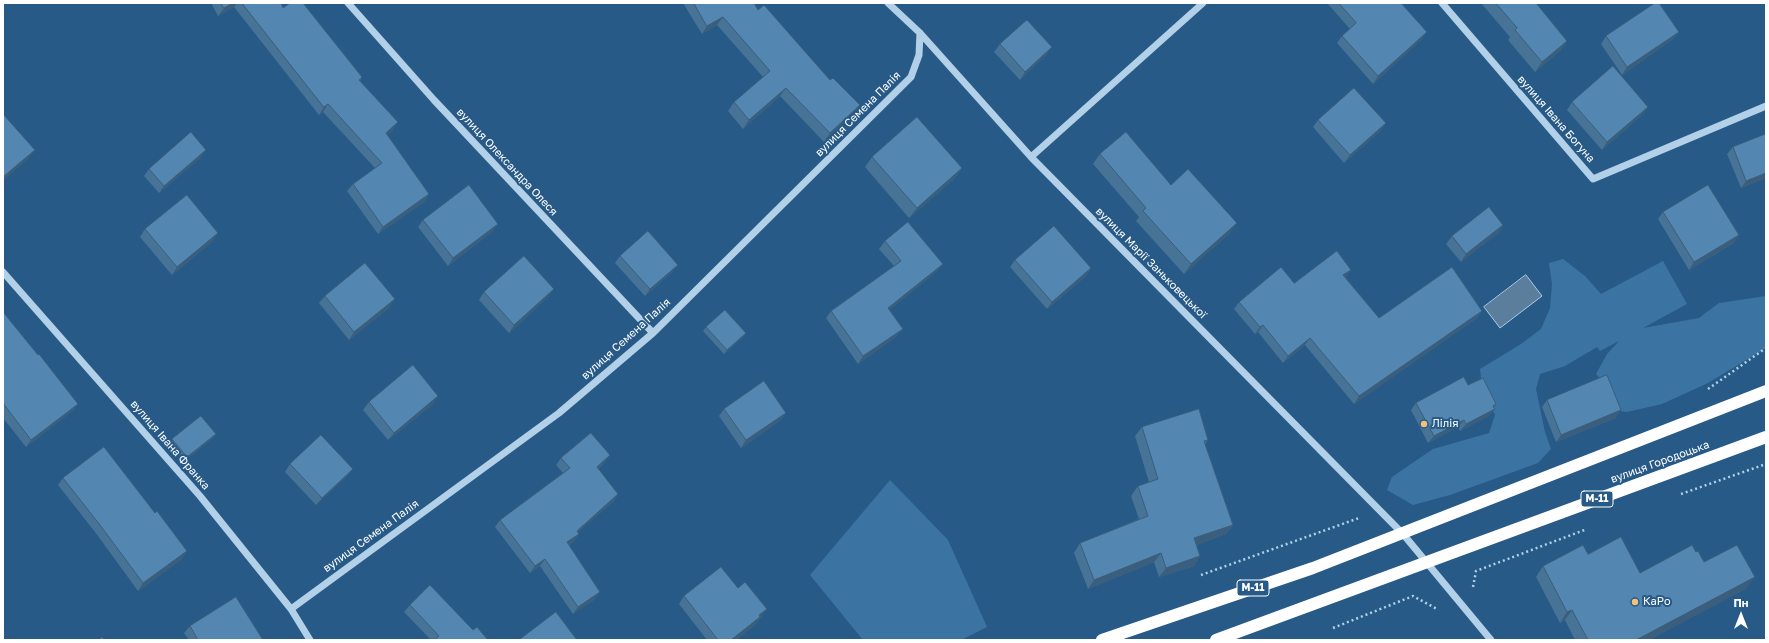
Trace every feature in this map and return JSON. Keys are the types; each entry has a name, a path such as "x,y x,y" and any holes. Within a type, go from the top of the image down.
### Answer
{"highway":[{"name":"М-11","path":"1102,640 1313,568 1766,391"},
{"name":"вулиця Городоцька","path":"1428,562 1766,436"},
{"name":"М-11","path":"1216,640 1428,562"}],"street":[{"name":"вулиця Олександра Олеся","path":"348,3 439,106 653,333"},
{"name":"вулиця Марії Заньковецької","path":"888,3 920,33 1031,157 1403,534 1428,562 1491,640"},
{"path":"1031,157 1203,3"},
{"name":"вулиця Івана Богуна","path":"1442,3 1593,179 1766,106"},
{"name":"вулиця Семена Палія","path":"291,609 559,412 653,333 911,76 919,55 920,33"},
{"name":"вулиця Івана Франка","path":"3,272 200,496 291,609 310,640"}],"path":[{"path":"1707,389 1766,348"},
{"path":"1674,497 1766,464"},
{"path":"1201,575 1380,510"},
{"path":"1472,591 1476,571 1594,526"},
{"path":"1333,628 1413,596 1437,609"}],"shaded area":[{"path":"1563,259 1585,276 1601,294 1663,261 1687,304 1643,328 1699,318 1719,303 1766,296 1766,348 1708,383 1662,404 1627,412 1612,410 1606,384 1596,374 1607,354 1619,341 1600,351 1597,347 1565,366 1540,374 1536,389 1545,432 1551,449 1538,463 1450,495 1413,505 1387,490 1392,477 1433,449 1489,433 1495,415 1482,388 1480,369 1521,344 1541,329 1550,308 1552,284 1549,263"},
{"path":"1526,275 1542,296 1500,328 1484,307"},
{"path":"890,480 948,540 987,627 961,640 863,640 810,575"}],"building":[{"path":"221,3 233,3 224,8"},
{"path":"242,3 281,3 283,8 290,3 303,3 362,77 359,80 398,122 386,133 429,194 383,227 353,184 382,163 328,104 324,107"},
{"path":"694,3 754,3 758,10 764,5 830,80 833,78 860,105 830,133 786,88 749,120 734,102 770,71 723,17 707,26"},
{"path":"1339,3 1401,3 1427,32 1378,76 1342,36 1356,23"},
{"path":"1496,3 1536,3 1567,41 1542,62 1515,30 1517,28"},
{"path":"1655,3 1659,3 1679,32 1627,67 1606,36"},
{"path":"1027,20 1052,47 1025,72 1000,44"},
{"path":"1613,66 1648,107 1607,142 1572,102"},
{"path":"1354,88 1386,123 1350,155 1318,120"},
{"path":"3,114 35,150 3,177"},
{"path":"917,117 962,168 917,208 872,157"},
{"path":"191,132 206,150 164,186 149,169"},
{"path":"1126,132 1171,185 1188,169 1237,223 1191,264 1143,211 1146,208 1100,154"},
{"path":"1766,134 1766,173 1746,181 1733,147"},
{"path":"469,185 498,224 453,258 423,220"},
{"path":"1708,185 1739,235 1694,262 1663,212"},
{"path":"187,195 218,233 177,267 145,229"},
{"path":"1489,207 1503,225 1466,254 1452,236"},
{"path":"908,222 943,264 888,308 903,329 863,356 831,311 901,261 885,241"},
{"path":"1054,226 1091,268 1052,302 1015,260"},
{"path":"648,231 678,265 650,289 620,256"},
{"path":"1337,251 1351,270 1343,275 1379,318 1452,267 1482,311 1359,396 1310,338 1288,356 1263,325 1260,327 1239,302 1281,267 1294,283"},
{"path":"524,256 554,289 514,325 484,292"},
{"path":"365,263 395,299 354,332 325,296"},
{"path":"725,310 746,333 727,350 706,327"},
{"path":"3,312 38,355 39,354 78,404 31,440 3,403"},
{"path":"413,365 438,396 394,433 369,402"},
{"path":"1607,375 1621,410 1561,435 1547,400"},
{"path":"1464,377 1468,385 1483,378 1496,404 1493,406 1495,409 1466,424 1464,420 1434,436 1416,403"},
{"path":"764,381 786,413 746,440 724,409"},
{"path":"1199,409 1208,440 1204,441 1233,525 1194,538 1200,556 1166,568 1161,553 1094,580 1080,543 1148,516 1138,486 1158,479 1142,427"},
{"path":"201,416 216,434 187,457 172,439"},
{"path":"591,433 610,455 597,467 618,494 577,531 579,534 567,542 600,592 578,607 545,559 535,566 500,520 570,468 561,458"},
{"path":"321,435 353,469 322,498 290,464"},
{"path":"104,447 155,513 157,511 187,551 143,583 63,478"},
{"name":"КаРо","path":"1621,537 1640,573 1692,545 1696,552 1698,551 1704,562 1737,545 1755,577 1636,640 1588,640 1572,610 1567,612 1543,566 1583,545 1588,554"},
{"path":"721,567 738,588 745,582 767,609 759,615 760,617 731,640 718,640 684,596"},
{"path":"430,585 473,630 477,627 488,640 434,640 439,636 410,605"},
{"path":"236,597 263,640 198,640 190,626"},
{"path":"556,612 577,640 519,640"}],"place":[{"name":"Лілія","path":"1424,424"},
{"name":"КаРо","path":"1635,602"}]}
